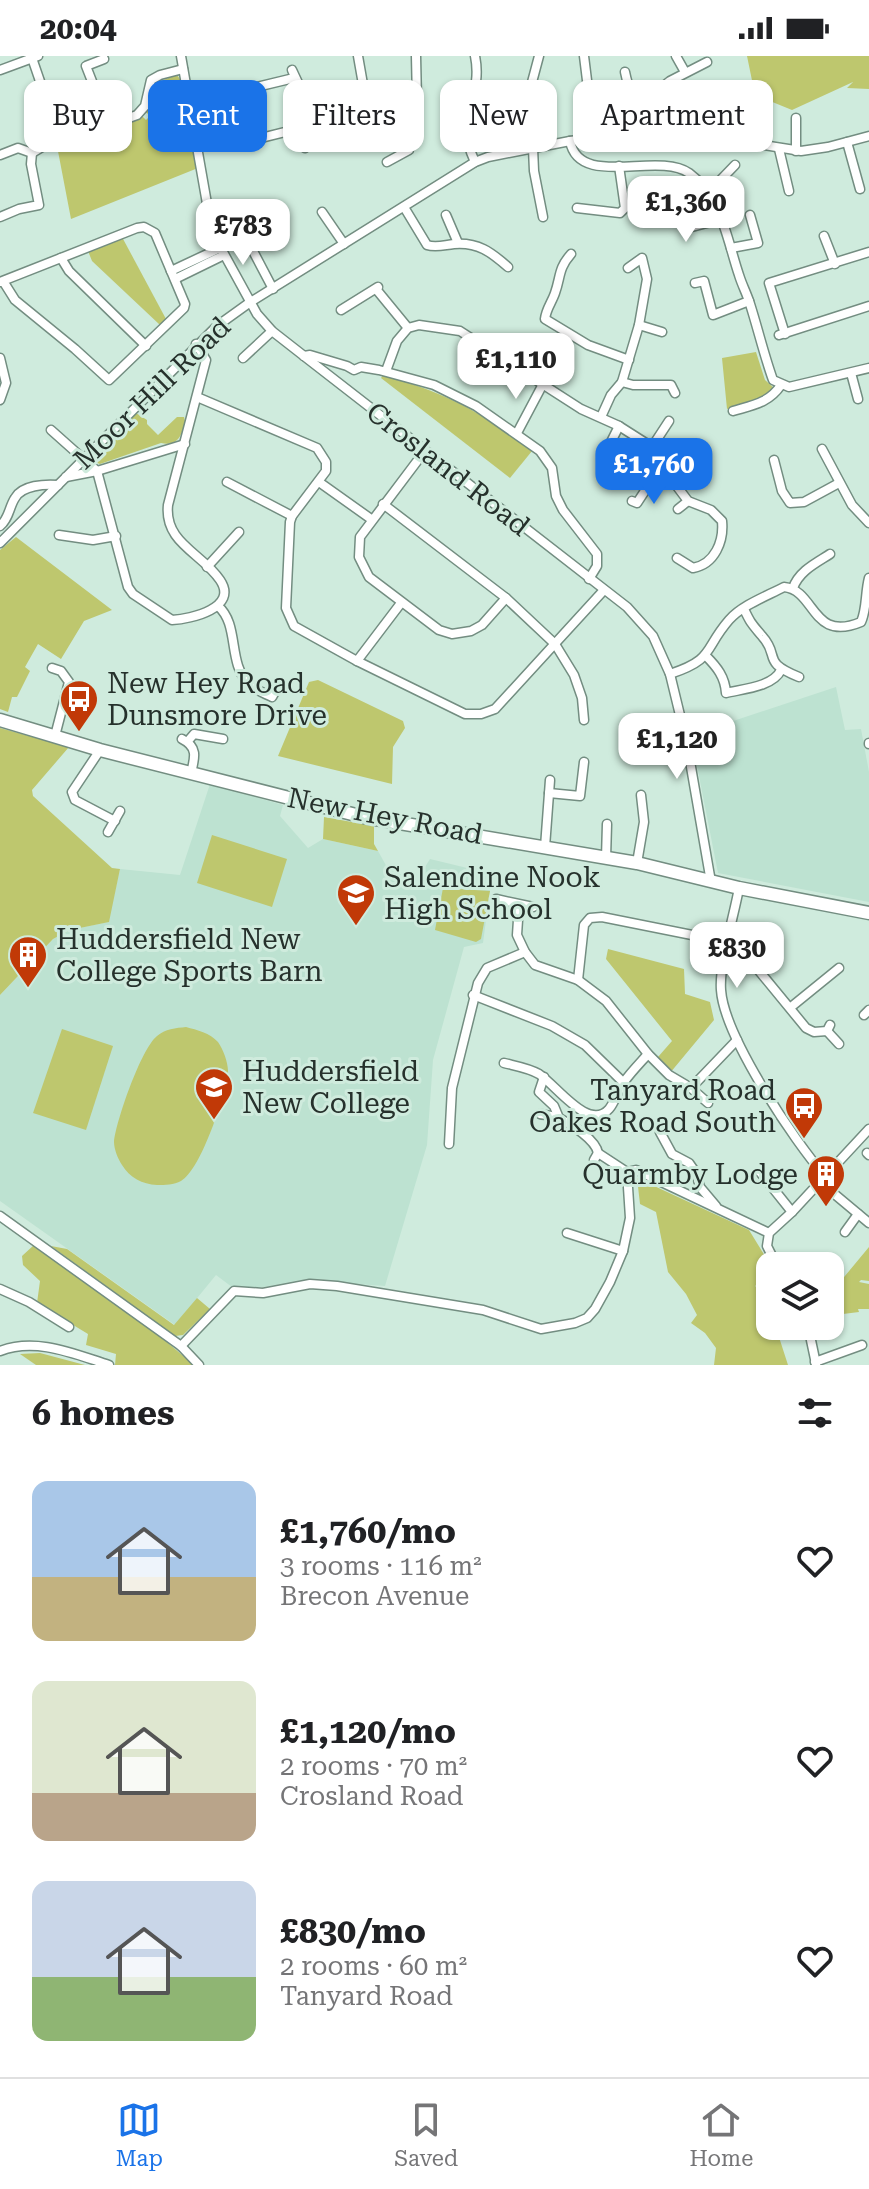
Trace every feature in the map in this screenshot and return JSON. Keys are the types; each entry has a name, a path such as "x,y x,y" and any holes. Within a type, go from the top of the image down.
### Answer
{"highway":[{"name":"New Hey Road","path":"0,720 100,750 364,817 637,863 711,882 869,913"}],"street":[{"name":"Crosland Road","path":"181,56 186,80"},
{"path":"358,56 362,80"},
{"path":"416,56 417,80"},
{"path":"475,56 477,81 465,127 475,162"},
{"path":"533,80 539,56"},
{"path":"584,56 587,80"},
{"path":"676,56 685,72"},
{"path":"0,70 35,57 41,80"},
{"path":"91,80 86,66 106,57"},
{"path":"672,80 707,62"},
{"path":"32,153 47,144 66,141 137,115 145,106 151,80 183,69"},
{"path":"625,72 626,80"},
{"path":"267,85 295,78"},
{"path":"796,118 796,151"},
{"name":"Moor Hill Road","path":"773,148 796,151 869,136"},
{"name":"Moor Hill Road","path":"557,143 573,140"},
{"path":"570,141 572,152 580,161 595,166 667,165 687,171 708,193 722,219 773,380 789,387 869,368"},
{"path":"847,142 860,189"},
{"path":"0,155 18,148 32,153"},
{"path":"779,149 789,191"},
{"name":"Crosland Road","path":"198,152 207,214 220,252 249,303 272,331 640,620 661,650 670,674 687,744 711,882"},
{"path":"394,163 407,152"},
{"name":"Moor Hill Road","path":"0,543 196,344 249,303 475,162 513,152"},
{"path":"533,152 543,217"},
{"path":"0,217 39,205 31,164 32,153"},
{"path":"577,208 620,213 625,208 619,166"},
{"path":"708,193 733,172"},
{"path":"681,206 688,228 722,219"},
{"path":"404,207 427,245 458,243 487,249 508,267"},
{"path":"322,212 344,244"},
{"path":"446,215 458,243"},
{"path":"731,248 758,243 750,215"},
{"path":"144,227 155,233 184,300 184,308 109,380 15,300 1,282 61,258 144,227"},
{"path":"242,230 273,289"},
{"path":"824,236 835,264"},
{"path":"173,275 220,252"},
{"path":"869,252 769,283 782,334 869,306"},
{"path":"571,254 561,266 545,319 588,345 629,360"},
{"path":"61,258 69,271 146,346"},
{"path":"601,417 611,395 622,382 639,325 647,279 642,258 628,268"},
{"path":"695,283 704,281 713,315 749,301"},
{"path":"341,310 378,288 408,328"},
{"path":"555,292 566,298"},
{"path":"386,371 397,341 408,328 419,325 460,331 581,409 619,426 652,447 688,501 711,510 722,521 722,540 712,559 701,567 693,568 677,558"},
{"path":"639,325 662,332"},
{"path":"243,358 272,331"},
{"path":"51,430 97,471 128,587 133,594 168,618 186,618 210,612 218,606 223,586 177,539 168,522 168,505 206,360 196,344"},
{"path":"304,356 310,355 354,370"},
{"path":"0,358 6,383 0,400"},
{"path":"341,386 354,370 361,367 386,371 457,395 517,433 548,459 556,496 563,510 597,554 597,566 589,579"},
{"path":"851,373 858,399"},
{"path":"622,382 671,385 675,393"},
{"path":"517,433 543,384"},
{"path":"733,411 763,403 781,385"},
{"path":"197,397 317,448 326,462 326,471 292,516 286,608 289,618 301,632 465,714 481,714 495,709 604,590"},
{"path":"652,447 669,421"},
{"path":"602,471 619,426"},
{"path":"65,478 185,444"},
{"path":"822,449 852,505 869,523"},
{"path":"424,452 371,519 359,543 361,563 369,577 439,630 462,634 482,625 506,598"},
{"path":"774,460 782,491 790,503 804,502 839,483"},
{"path":"632,501 637,503 652,480 664,469"},
{"path":"227,482 292,516"},
{"path":"319,482 371,519"},
{"name":"Moor Hill Road","path":"0,526 6,521 20,492 44,484 58,485"},
{"path":"678,509 688,501"},
{"path":"383,504 506,598 555,644 574,675 582,698 584,720"},
{"path":"207,567 239,532"},
{"path":"59,535 93,540 116,536"},
{"path":"793,588 796,580 810,566 830,554"},
{"path":"670,674 690,668 706,656 730,618 784,587 793,588 801,594 815,616 831,626 851,626 861,622 865,614 864,596 869,578"},
{"path":"357,661 401,603"},
{"path":"218,606 227,616 239,669 244,678 252,687 272,697 280,683"},
{"path":"744,609 752,627 765,638 773,663 799,677"},
{"path":"861,622 869,630"},
{"path":"706,656 718,668 726,693 756,686 778,676 781,670"},
{"path":"52,668 61,671 69,682 55,736"},
{"path":"191,773 196,752 185,740 194,734 223,739"},
{"path":"100,750 72,792 75,800 115,821"},
{"path":"549,793 580,796 584,762"},
{"path":"545,847 550,780"},
{"path":"637,863 644,822 641,795"},
{"path":"108,832 120,811"},
{"path":"606,858 607,824"},
{"path":"739,888 722,973 721,992 726,1014 737,1040 781,1117 822,1179 869,1223"},
{"path":"496,899 533,907"},
{"path":"519,905 517,935 535,965 578,980 606,1001 648,1054 669,1075 708,1103"},
{"path":"578,980 584,925 590,918 602,917 729,941 746,952 806,1028 814,1032 829,1028 839,1044"},
{"path":"449,1144 452,1088 473,995 487,968 525,952"},
{"path":"791,1007 839,968"},
{"path":"473,995 552,1026 585,1045 624,1083"},
{"path":"691,1088 737,1040"},
{"path":"504,1063 530,1069 544,1077 580,1111 591,1117 609,1110 624,1083 648,1054"},
{"path":"544,1077 539,1092 554,1106 559,1118"},
{"path":"540,1114 559,1118 595,1143 596,1156 627,1172 636,1170 768,1236"},
{"path":"770,1252 768,1236 869,1129"},
{"path":"660,1132 672,1154 689,1163 708,1198 737,1219"},
{"path":"181,1346 234,1291 263,1293 310,1284 483,1310 541,1329 575,1323 587,1318 595,1309 623,1251 630,1218 627,1172"},
{"path":"760,1172 792,1212"},
{"path":"845,1232 858,1214"},
{"path":"0,1216 181,1346 199,1365"},
{"path":"567,1233 623,1251"},
{"path":"0,1289 29,1302 69,1327"},
{"path":"811,1340 816,1363 862,1345"},
{"path":"0,1351 17,1346 40,1346 109,1365"}],"shaded area":[{"path":"836,687 845,730 861,729 869,772 869,902 718,873 691,735"},
{"name":"Huddersfield New College","path":"210,784 283,805 280,816 308,848 323,839 378,851 388,869 420,875 430,859 492,874 483,943 464,947 433,1060 427,1145 385,1286 300,1280 264,1287 232,1287 216,1275 175,1325 0,1201 0,995 53,939 70,930 108,922 120,869 180,875"}],"green space":[{"path":"747,56 869,56 869,89 847,88 853,82 792,110 773,102 773,80 752,80"},
{"path":"177,75 180,80 163,80"},
{"path":"142,116 146,120 148,118 148,152 195,152 198,168 71,219 58,152 132,152 132,120"},
{"path":"122,237 166,319 160,325 92,261 88,251"},
{"path":"756,352 765,380 774,388 771,395 727,409 722,358"},
{"path":"383,375 462,405 532,451 510,478 381,378"},
{"path":"136,413 147,420 158,435 177,417 184,417 181,435 172,443 161,443 100,464 94,462 95,453"},
{"path":"16,537 112,610 84,621 61,659 38,644 25,667 30,671 17,697 12,697 8,712 0,709 0,550"},
{"path":"318,680 403,721 405,728 393,747 392,784 278,756 309,682"},
{"path":"0,728 69,747 32,790 33,796 112,868 120,869 109,922 70,930 53,939 0,995"},
{"path":"324,817 374,826 374,844 378,851 323,839"},
{"path":"212,835 287,859 272,907 197,883"},
{"path":"443,888 490,891 481,939 476,942 435,930"},
{"path":"608,949 684,969 685,994 710,1002 714,1020 670,1073 658,1057 672,1041 606,959"},
{"path":"186,1027 211,1036 222,1048 228,1071 223,1096 204,1147 189,1174 172,1184 146,1183 125,1170 116,1154 116,1132 130,1086 151,1043 164,1032"},
{"path":"62,1029 113,1046 86,1130 33,1113"},
{"path":"637,1178 749,1230 762,1252 756,1252 756,1340 780,1340 788,1365 714,1365 716,1348 705,1333 691,1323 697,1315 686,1294 668,1272 656,1212 640,1204"},
{"path":"34,1245 143,1322 194,1365 115,1365 116,1354 86,1345 88,1334 37,1303 40,1281 23,1265 22,1256"},
{"path":"51,1246 67,1249 174,1325 197,1298 210,1309 183,1335 175,1336"},
{"path":"869,1247 869,1281 859,1282 869,1284 869,1309 844,1314 844,1277"},
{"path":"40,1353 85,1365 36,1365 20,1354"}],"place":[{"name":"New Hey Road Dunsmore Drive","path":"79,733"},
{"name":"Salendine Nook High School","path":"356,927"},
{"name":"Huddersfield New College Sports Barn","path":"28,989"},
{"name":"Huddersfield New College","path":"214,1121"},
{"name":"Tanyard Road Oakes Road South","path":"804,1140"},
{"name":"Quarmby Lodge","path":"826,1208"}]}
